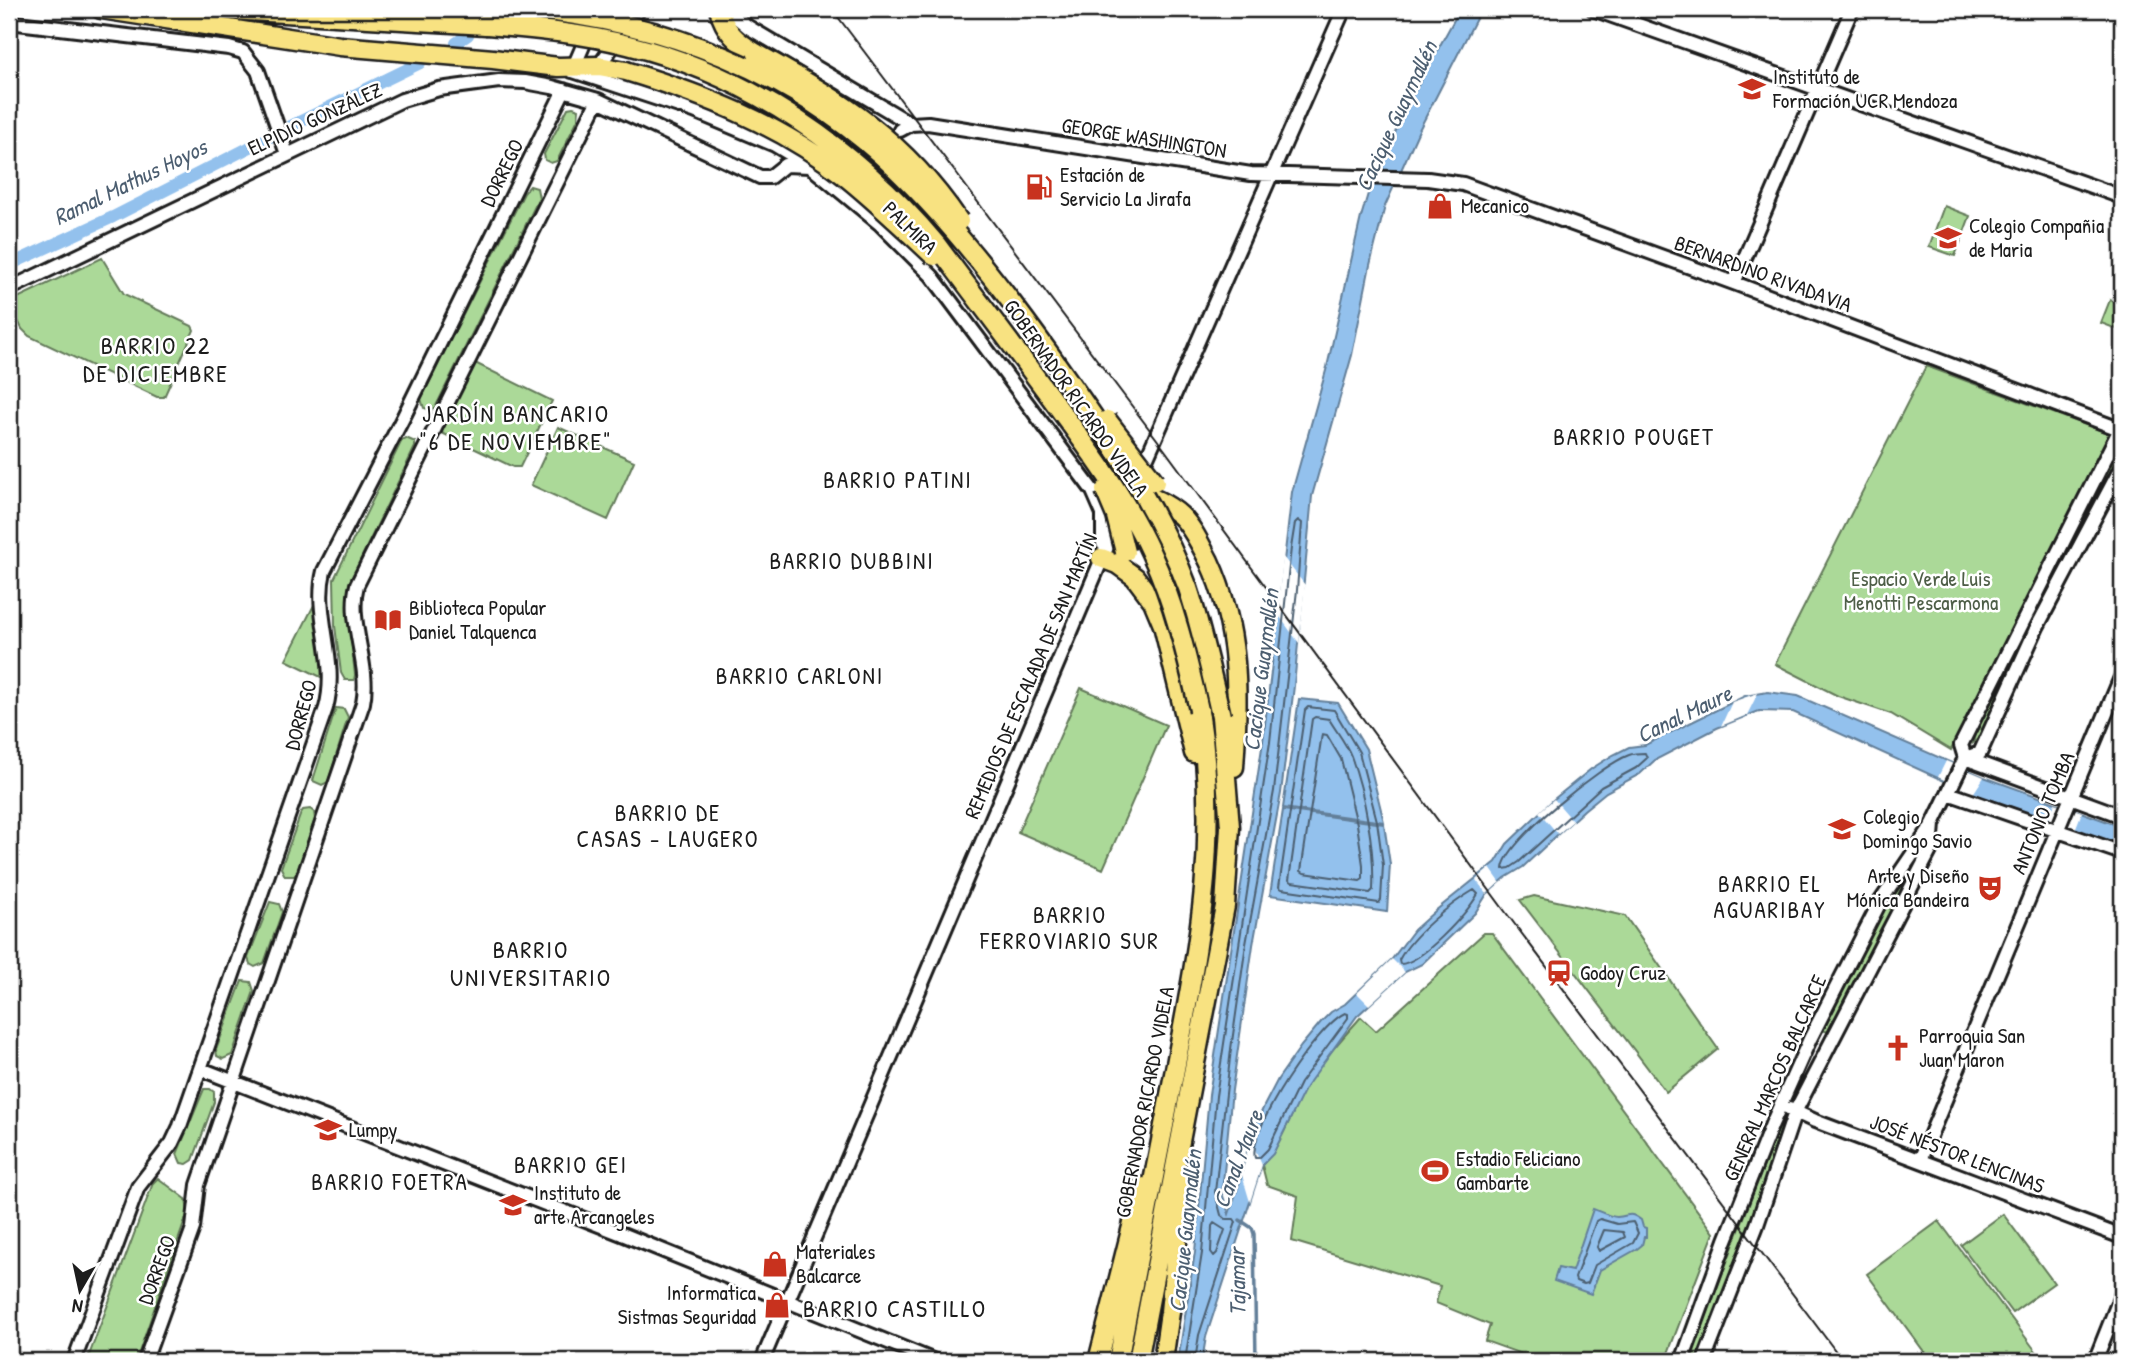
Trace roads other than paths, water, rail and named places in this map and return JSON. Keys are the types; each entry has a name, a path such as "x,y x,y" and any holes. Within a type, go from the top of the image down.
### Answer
{"highway":[{"path":"101,9 296,40 595,71 626,71 686,90 733,109 808,150 846,177 887,212 973,293"},
{"name":"GOBERNADOR RICARDO VIDELA","path":"215,9 485,25 567,33 629,45 685,63 739,86 793,116 856,163 913,217 1071,425 1122,500 1150,551 1173,609 1199,710 1207,777 1208,853 1197,956 1118,1361"},
{"name":"GOBERNADOR RICARDO VIDELA","path":"527,9 601,18 667,35 737,62 827,114 894,167 935,209 1026,321 1106,437 1161,528 1188,588 1202,634 1220,716 1230,827 1225,906 1138,1361"},
{"path":"719,9 730,34 739,43 838,101 892,142 944,201 1026,321 1155,482"},
{"path":"1071,425 1113,507 1125,552"},
{"path":"1132,490 1159,500 1181,516 1202,547 1226,603 1234,637 1238,688 1230,827"},
{"path":"1101,558 1117,564 1141,582 1158,613 1190,732 1208,853"},
{"path":"1163,1361 1192,1088"},
{"path":"1098,1361 1134,1212 1171,1093"}],"main road":[{"path":"568,68 598,9"},
{"path":"595,71 639,9"},
{"name":"GEORGE WASHINGTON","path":"727,9 758,33 906,127 953,127 1229,171 1270,175 1385,178"},
{"name":"REMEDIOS DE ESCALADA DE SAN MARTÍN","path":"762,1361 1101,558 1344,9"},
{"path":"1593,9 2122,197"},
{"path":"1734,283 1852,9"},
{"path":"9,22 229,48 243,52 258,71 287,154"},
{"name":"PALMIRA","path":"595,71 775,145 810,166 879,223 932,276 1055,438 1100,503 1105,532 1101,558"},
{"name":"ELPIDIO GONZÁLEZ","path":"9,289 401,100 453,87 515,81 564,90"},
{"path":"564,90 598,100 749,173 771,177 785,166 810,166 840,159"},
{"name":"DORREGO","path":"74,1361 138,1187 172,1143 180,1126 329,699 331,670 321,593 324,571 404,416 564,90"},
{"name":"DORREGO","path":"145,1361 193,1228 198,1185 363,703 365,685 354,601 357,585 598,100"},
{"name":"BERNARDINO RIVADAVIA","path":"1385,178 1440,180 1474,188 2121,429"},
{"name":"GENERAL MARCOS BALCARCE","path":"1682,1361 1781,1101 1817,1024 1880,902 1933,824 1963,762 1961,745 2121,429"},
{"name":"GENERAL MARCOS BALCARCE","path":"1963,762 1980,753 2037,627 2122,466"},
{"name":"ANTONIO TOMBA","path":"1920,1160 2122,675"},
{"path":"1963,762 2069,802 2122,816"},
{"path":"1950,788 2122,853"},
{"name":"GENERAL MARCOS BALCARCE","path":"1704,1361 1765,1205 1795,1112 1931,849 1933,824"},
{"path":"201,1069 788,1300 935,1361"},
{"name":"JOSÉ NÉSTOR LENCINAS","path":"1781,1101 1795,1112 2122,1237"},
{"path":"2095,1361 2122,1293"}],"water":[{"path":"1460,9 1481,9 1419,130 1385,206 1352,355 1312,496 1281,793 1253,945 1232,1090 1222,1193 1229,1214 1242,1175 1250,1138 1264,1106 1278,1079 1321,1022 1345,1004 1392,959 1414,930 1496,862 1507,844 1554,799 1591,769 1629,747 1645,745 1745,696 1768,692 1798,696 1984,777 2122,827 2122,846 1973,794 1793,712 1759,711 1717,728 1655,760 1640,774 1606,792 1584,810 1523,867 1487,894 1475,913 1422,964 1405,972 1357,1016 1306,1087 1273,1154 1262,1165 1206,1337 1202,1361 1178,1361 1195,1252 1209,1095 1263,741 1292,492 1327,367 1370,187 1411,98"},
{"path":"1299,699 1338,703 1366,749 1384,822 1283,808"},
{"path":"1283,810 1384,824 1390,864 1387,912 1270,895"},
{"path":"1593,1209 1614,1217 1634,1216 1641,1220 1646,1228 1646,1237 1637,1249 1600,1270 1591,1294 1554,1281 1558,1268 1572,1271"}],"waterway":[{"name":"Ramal Mathus Hoyos","path":"456,43 468,35"},
{"name":"Ramal Mathus Hoyos","path":"291,126 420,63"},
{"name":"Ramal Mathus Hoyos","path":"9,265 113,217 270,137"},
{"name":"Tajamar","path":"1240,1220 1252,1228 1254,1234 1256,1361"}],"tunnel":[{"path":"840,159 900,130"}],"tram line":[{"path":"832,9 1156,438 1507,914 1843,1361"}],"place":[{"name":"Instituto de Formación UCR Mendoza","path":"1752,89"},
{"name":"Estación de Servicio La Jirafa","path":"1039,187"},
{"name":"Mecanico","path":"1440,206"},
{"name":"Colegio Compañia de Maria","path":"1948,238"},
{"name":"Biblioteca Popular Daniel Talquenca","path":"388,620"},
{"name":"Colegio Domingo Savio","path":"1842,829"},
{"name":"Arte y Diseño Mónica Bandeira","path":"1990,888"},
{"name":"Godoy Cruz","path":"1559,973"},
{"name":"Parroquia San Juan Maron","path":"1898,1048"},
{"name":"Lumpy","path":"328,1130"},
{"name":"Estadio Feliciano Gambarte","path":"1435,1171"},
{"name":"Instituto de arte Arcangeles","path":"513,1205"},
{"name":"Materiales Balcarce","path":"775,1264"},
{"name":"Informatica Sistmas Seguridad","path":"777,1305"}],"district":[{"name":"BARRIO 22 DE DICIEMBRE","path":"156,360"},
{"name":"JARDÍN BANCARIO \"6 DE NOVIEMBRE\"","path":"516,428"},
{"name":"BARRIO POUGET","path":"1634,437"},
{"name":"BARRIO PATINI","path":"898,480"},
{"name":"BARRIO DUBBINI","path":"852,561"},
{"name":"BARRIO CARLONI","path":"800,676"},
{"name":"BARRIO DE CASAS - LAUGERO","path":"668,826"},
{"name":"BARRIO EL AGUARIBAY","path":"1770,897"},
{"name":"BARRIO FERROVIARIO SUR","path":"1070,928"},
{"name":"BARRIO UNIVERSITARIO","path":"531,964"},
{"name":"BARRIO GEI","path":"571,1165"},
{"name":"BARRIO FOETRA","path":"390,1182"},
{"name":"BARRIO CASTILLO","path":"895,1309"}],"water label":[{"name":"Cacique Guaymallén","path":"1396,116"},
{"name":"Cacique Guaymallén","path":"1261,670"},
{"name":"Canal Maure","path":"1684,714"},
{"name":"Canal Maure","path":"1238,1159"},
{"name":"Cacique Guaymallén","path":"1185,1231"}],"park label":[{"name":"Espacio Verde Luis Menotti Pescarmona","path":"1921,591"}]}
